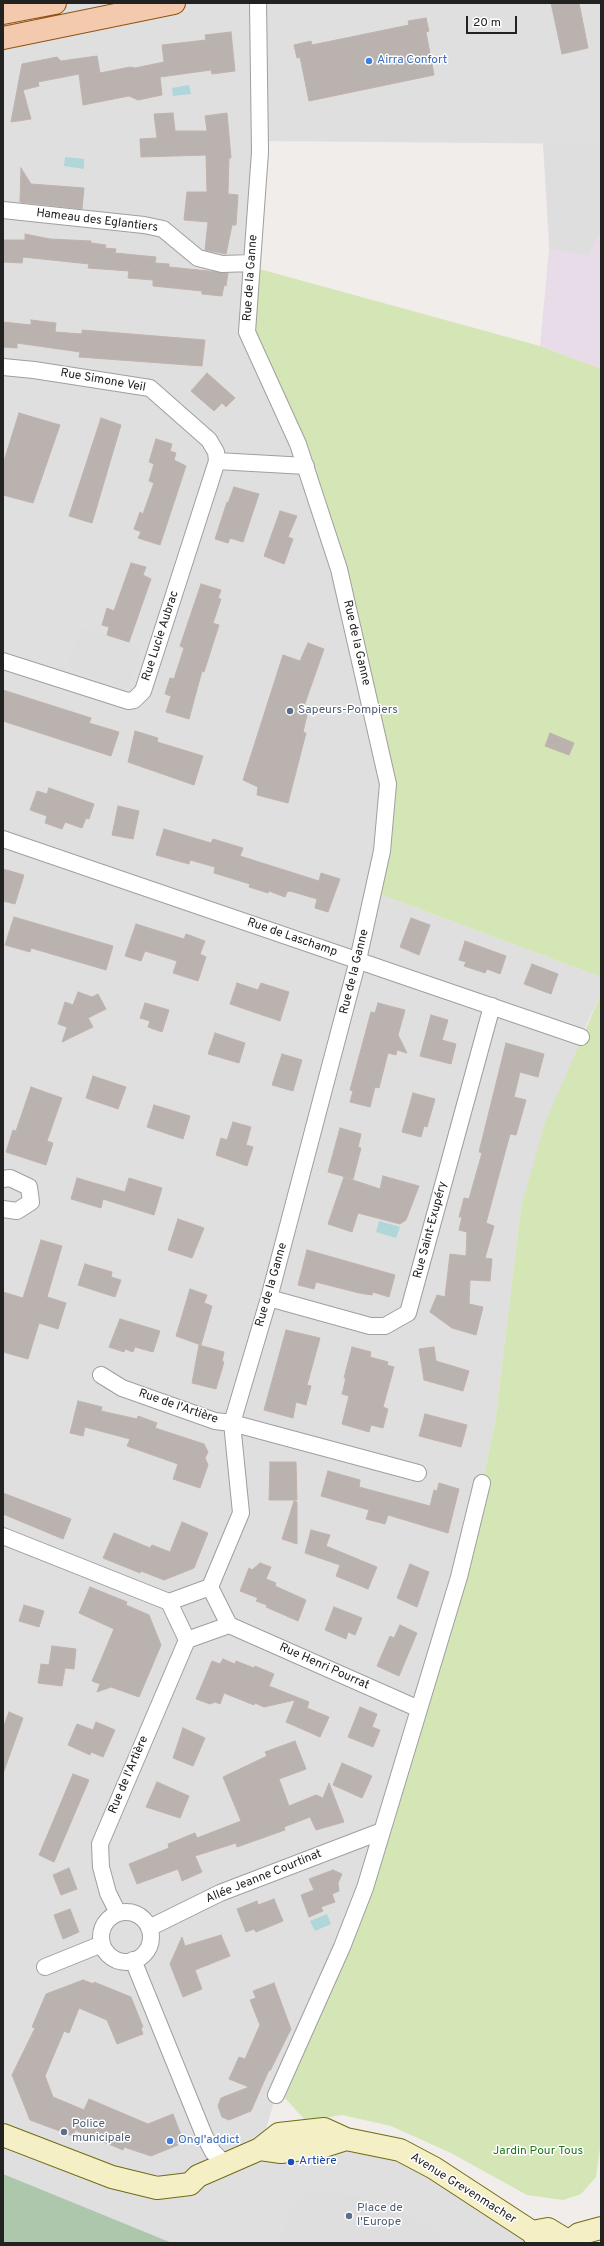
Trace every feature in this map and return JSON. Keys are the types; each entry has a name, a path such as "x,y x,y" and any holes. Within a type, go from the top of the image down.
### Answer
{"main road":[{"path":"3,13 55,3"},
{"path":"3,38 174,3"},
{"name":"Avenue Grevenmacher","path":"3,2135 112,2177 157,2188 178,2187 190,2184 198,2176 260,2149 281,2152 324,2146 346,2139 400,2150 434,2168 535,2238 548,2229 570,2242"},
{"path":"570,2242 579,2234 601,2228"}],"street":[{"name":"Rue de la Ganne","path":"232,1423 269,1298 358,960 382,851 388,784 340,569 298,444 247,332 260,152 258,3"},
{"name":"Hameau des Eglantiers","path":"3,210 151,226 163,229 198,258 222,264 252,263"},
{"name":"Rue Simone Veil","path":"3,367 34,370 150,388 209,440 216,452 217,461"},
{"path":"217,461 306,466"},
{"name":"Rue Lucie Aubrac","path":"3,661 128,700 134,700 143,691 217,461"},
{"name":"Rue de Laschamp","path":"3,839 581,1037"},
{"name":"Rue Saint-Exupéry","path":"269,1298 370,1326 384,1326 408,1313 492,1006"},
{"path":"3,1179 10,1178 29,1187 31,1202 17,1211 3,1209"},
{"name":"Rue de l'Artière","path":"101,1375 122,1388 215,1421 232,1423 241,1513 210,1587"},
{"path":"232,1423 418,1473"},
{"path":"276,2095 342,1947 365,1888 459,1577 482,1483"},
{"path":"3,1536 169,1602 210,1587 229,1625 186,1640 169,1602"},
{"name":"Rue Henri Pourrat","path":"229,1625 419,1708"},
{"name":"Rue de l'Artière","path":"118,1913 108,1893 101,1867 100,1844 186,1640"},
{"name":"Allée Jeanne Courtinat","path":"149,1928 220,1893 382,1831"},
{"path":"118,1913 133,1913 140,1916 149,1928 149,1944 140,1957 133,1960 126,1962 111,1957 102,1944 102,1929 111,1917 118,1913"},
{"path":"45,1968 102,1944"},
{"path":"133,1960 204,2135 213,2152 225,2164"}],"shaded area":[{"path":"25,3 601,3 601,144 260,141 252,267 388,784 374,892 601,977 601,994 584,1030 521,1207 495,1423 482,1483 365,1888 276,2095 260,2149 375,2143 551,2243 3,2243 3,8"},
{"path":"543,142 601,144 601,369 540,346 549,249"},
{"path":"543,142 601,144 601,230 589,255 550,249"},
{"path":"82,627 141,647 128,687 67,667"},
{"name":"Place de l'Europe","path":"314,2192 351,2195 388,2204 430,2228 451,2243 280,2243 295,2202"}],"green space":[{"path":"252,267 540,346 601,369 601,977 374,892 388,784 339,569 247,332"},
{"name":"Jardin Pour Tous","path":"601,994 601,2141 596,2177 581,2194 563,2200 527,2195 451,2153 391,2126 342,2115 306,2121 285,2098 342,1947 482,1483 495,1423 521,1207 545,1123"},
{"path":"3,2174 172,2243 3,2243"}],"water":[{"path":"189,85 191,94 173,96 172,88"},
{"path":"65,157 84,159 84,169 64,166"},
{"path":"379,1221 400,1227 396,1238 376,1232"},
{"path":"327,1914 331,1924 315,1931 310,1921"}],"building":[{"path":"551,3 579,3 588,48 562,54"},
{"path":"426,18 429,31 426,32 434,75 309,101 300,57 297,58 294,45 311,41 312,45 409,25 408,21"},
{"path":"231,32 235,71 212,74 211,70 160,77 162,95 138,100 129,96 83,105 79,74 38,82 39,86 23,90 31,119 11,122 22,64 57,57 61,61 97,56 100,73 130,67 135,68 164,62 162,45 206,40 205,35"},
{"path":"173,113 175,131 207,131 205,116 227,113 231,158 229,158 228,194 238,195 236,225 232,225 226,254 205,250 208,222 184,220 187,192 207,192 206,155 141,157 140,139 157,138 154,114"},
{"path":"21,168 31,184 84,188 82,209 20,202"},
{"path":"25,234 50,239 91,241 91,243 106,245 105,248 116,249 115,253 156,257 155,263 169,264 169,267 228,273 226,286 224,285 222,296 202,294 202,291 153,286 153,280 128,278 129,271 88,268 89,264 23,257 22,263 3,262 3,240 25,240"},
{"path":"31,320 56,323 55,332 82,334 82,330 205,340 202,366 79,357 80,352 17,343 17,348 3,347 3,322 31,325"},
{"path":"207,373 235,398 226,407 222,403 214,411 191,391"},
{"path":"19,413 60,425 33,503 3,495 3,464"},
{"path":"101,418 121,425 92,523 69,516"},
{"path":"156,439 172,444 170,451 176,453 174,460 186,466 160,545 138,538 141,532 134,529 140,512 143,514 154,483 149,481 154,464 149,462"},
{"path":"234,487 259,494 243,542 230,538 228,543 215,539 227,502 228,503"},
{"path":"280,511 297,516 288,537 293,539 284,564 264,556"},
{"path":"131,563 146,567 143,575 151,579 129,642 107,635 109,627 102,625 107,608 114,611"},
{"path":"201,584 221,590 218,598 221,599 213,623 219,625 204,672 202,671 189,719 166,712 171,696 165,694 170,678 174,679 184,648 180,646"},
{"path":"308,643 324,649 303,709 308,711 303,732 306,733 288,803 257,795 258,787 243,780 283,655 300,661"},
{"path":"3,690 91,718 89,723 119,732 111,756 3,721"},
{"path":"135,731 158,738 157,742 203,756 194,785 128,762"},
{"path":"550,733 574,743 569,755 545,746"},
{"path":"49,788 94,804 89,819 86,818 82,828 65,822 62,829 45,823 47,816 30,810 37,791 47,794"},
{"path":"118,806 139,811 133,839 112,835"},
{"path":"164,829 211,843 213,839 243,848 240,856 319,881 321,873 340,879 328,912 315,908 317,899 290,891 287,892 285,897 269,891 268,893 249,887 250,884 214,873 215,867 190,860 189,864 156,855"},
{"path":"3,869 24,875 15,904 3,901"},
{"path":"14,917 113,946 106,970 31,948 30,952 5,945"},
{"path":"411,918 430,925 419,955 400,947"},
{"path":"136,924 184,939 186,934 205,941 200,954 206,957 198,981 173,973 177,961 145,951 141,961 125,956"},
{"path":"465,941 506,956 500,974 487,969 485,973 464,966 466,962 459,960"},
{"path":"532,964 558,974 551,994 524,984"},
{"path":"237,983 258,990 261,983 289,992 280,1021 230,1004"},
{"path":"78,992 92,997 98,994 106,1009 88,1018 93,1027 62,1042 67,1027 58,1024 65,1002 73,1005"},
{"path":"145,1003 169,1010 162,1032 148,1027 150,1021 140,1018"},
{"path":"378,1003 405,1010 398,1035 407,1053 397,1050 396,1055 388,1053 379,1088 375,1087 370,1107 350,1102 353,1091 350,1090 371,1012 375,1013"},
{"path":"431,1015 448,1020 442,1040 456,1044 451,1064 420,1056"},
{"path":"215,1033 245,1043 239,1063 208,1054"},
{"path":"506,1043 544,1054 538,1077 520,1072 514,1097 526,1100 516,1135 510,1134 486,1223 494,1226 485,1258 492,1259 490,1281 470,1280 469,1304 483,1307 476,1335 452,1328 430,1312 437,1295 445,1297 450,1254 466,1256 467,1232 459,1230 462,1217 459,1217 464,1198 469,1199 482,1153 479,1152"},
{"path":"282,1054 302,1060 293,1091 272,1085"},
{"path":"93,1076 126,1087 118,1109 86,1098"},
{"path":"31,1087 62,1098 47,1141 53,1143 46,1165 6,1152 13,1130 16,1131"},
{"path":"413,1093 435,1099 427,1127 424,1126 421,1137 402,1132"},
{"path":"154,1105 190,1116 183,1139 147,1127"},
{"path":"233,1122 251,1127 246,1145 253,1147 247,1166 216,1155 221,1138 227,1140"},
{"path":"340,1128 361,1134 358,1147 361,1148 353,1179 328,1172"},
{"path":"383,1176 419,1186 406,1220 400,1224 358,1213 352,1232 328,1224 344,1177 380,1189"},
{"path":"77,1178 125,1192 129,1178 162,1188 154,1215 103,1199 101,1208 71,1199"},
{"path":"178,1219 204,1228 192,1258 168,1250"},
{"path":"41,1240 62,1246 47,1297 66,1303 58,1329 39,1323 28,1359 3,1352 3,1292 23,1298"},
{"path":"307,1250 395,1275 389,1297 373,1292 372,1295 359,1293 316,1282 314,1289 298,1285"},
{"path":"85,1264 112,1272 111,1277 121,1280 115,1297 78,1285"},
{"path":"190,1289 207,1295 204,1303 212,1306 201,1345 176,1336"},
{"path":"120,1319 160,1331 153,1352 135,1347 133,1352 125,1349 124,1352 109,1347"},
{"path":"286,1330 320,1338 307,1385 311,1386 306,1405 296,1402 293,1418 264,1410"},
{"path":"199,1345 224,1352 222,1361 224,1362 216,1389 192,1383"},
{"path":"352,1347 371,1352 370,1357 388,1362 387,1365 394,1367 383,1407 388,1409 383,1428 371,1425 369,1432 342,1424 349,1396 342,1394 346,1378 344,1378"},
{"path":"434,1347 436,1361 469,1371 463,1391 424,1380 419,1349"},
{"path":"78,1401 102,1407 101,1411 137,1419 138,1416 157,1423 155,1428 204,1444 208,1452 205,1458 208,1465 200,1488 173,1479 178,1464 127,1446 130,1439 85,1427 83,1436 70,1433"},
{"path":"425,1414 467,1425 461,1447 419,1436"},
{"path":"270,1462 296,1462 297,1500 269,1500"},
{"path":"328,1471 360,1480 359,1487 430,1506 434,1490 437,1491 439,1483 459,1489 448,1533 388,1515 385,1524 366,1519 369,1510 321,1496"},
{"path":"3,1493 71,1519 63,1539 3,1514"},
{"path":"294,1501 297,1502 297,1544 282,1539"},
{"path":"182,1522 208,1533 194,1568 164,1580 141,1571 140,1573 103,1558 114,1533 150,1548 152,1545 170,1552"},
{"path":"311,1530 330,1535 326,1546 377,1567 368,1589 336,1576 340,1565 305,1553"},
{"path":"260,1563 271,1567 266,1579 276,1583 275,1586 306,1600 298,1621 266,1607 267,1605 256,1601 258,1598 240,1591 249,1568 252,1570"},
{"path":"410,1564 429,1572 417,1607 397,1598"},
{"path":"90,1587 127,1602 126,1605 149,1615 161,1645 139,1697 111,1687 97,1692 100,1684 92,1681 114,1629 79,1613"},
{"path":"24,1605 44,1611 39,1627 19,1621"},
{"path":"334,1607 362,1618 355,1635 348,1632 346,1639 325,1630"},
{"path":"400,1625 417,1633 399,1676 377,1666 390,1636 394,1638"},
{"path":"52,1646 76,1649 74,1669 65,1668 62,1686 38,1683 41,1664 49,1665"},
{"path":"223,1659 235,1664 236,1661 254,1668 255,1666 274,1674 269,1686 309,1702 307,1708 329,1717 320,1737 286,1722 295,1700 264,1707 255,1703 254,1705 224,1693 220,1704 215,1702 210,1704 196,1699 212,1661 220,1664"},
{"path":"360,1707 377,1714 372,1727 380,1730 373,1747 348,1737"},
{"path":"9,1712 23,1718 4,1771 3,1728"},
{"path":"96,1722 115,1730 103,1757 91,1752 90,1755 68,1745 77,1724 93,1730"},
{"path":"183,1728 205,1738 193,1766 173,1758"},
{"path":"295,1741 306,1769 279,1779 289,1806 316,1795 323,1798 329,1783 344,1822 316,1830 310,1817 284,1827 285,1830 237,1847 236,1843 195,1856 202,1872 182,1881 178,1869 137,1884 129,1864 169,1848 168,1844 195,1833 197,1838 241,1821 223,1777 267,1756 265,1752"},
{"path":"342,1763 372,1776 362,1798 333,1785"},
{"path":"73,1774 89,1780 54,1862 39,1855"},
{"path":"157,1782 189,1796 180,1818 146,1807"},
{"path":"69,1868 77,1889 61,1895 53,1875"},
{"path":"333,1870 342,1874 338,1883 339,1891 332,1894 335,1902 321,1907 323,1911 309,1917 301,1895 314,1890 309,1879"},
{"path":"274,1899 283,1921 256,1932 254,1929 246,1932 237,1909 257,1901 258,1905"},
{"path":"70,1909 79,1932 63,1939 54,1915"},
{"path":"221,1935 230,1956 195,1970 202,1989 183,1997 170,1964 182,1937 185,1946"},
{"path":"83,1980 94,1984 94,1982 131,1997 143,2027 141,2028 143,2034 117,2044 107,2020 79,2008 69,2033 64,2031 45,2076 53,2097 84,2110 89,2099 148,2124 173,2114 183,2140 176,2143 178,2145 151,2156 124,2147 123,2150 75,2130 73,2136 30,2120 12,2075 35,2028 32,2027 46,1994"},
{"path":"274,1983 291,2029 270,2071 269,2070 251,2111 229,2120 222,2117 218,2106 221,2098 249,2087 229,2079 239,2057 245,2059 260,2025 250,2000 256,1998 253,1991"}],"place":[{"name":"Airra Confort","path":"369,61"},
{"name":"Sapeurs-Pompiers","path":"290,711"},
{"name":"Police municipale","path":"64,2132"},
{"name":"Ongl'addict","path":"170,2141"},
{"name":"Artière","path":"291,2162"},
{"name":"Place de l'Europe","path":"349,2216"}]}
